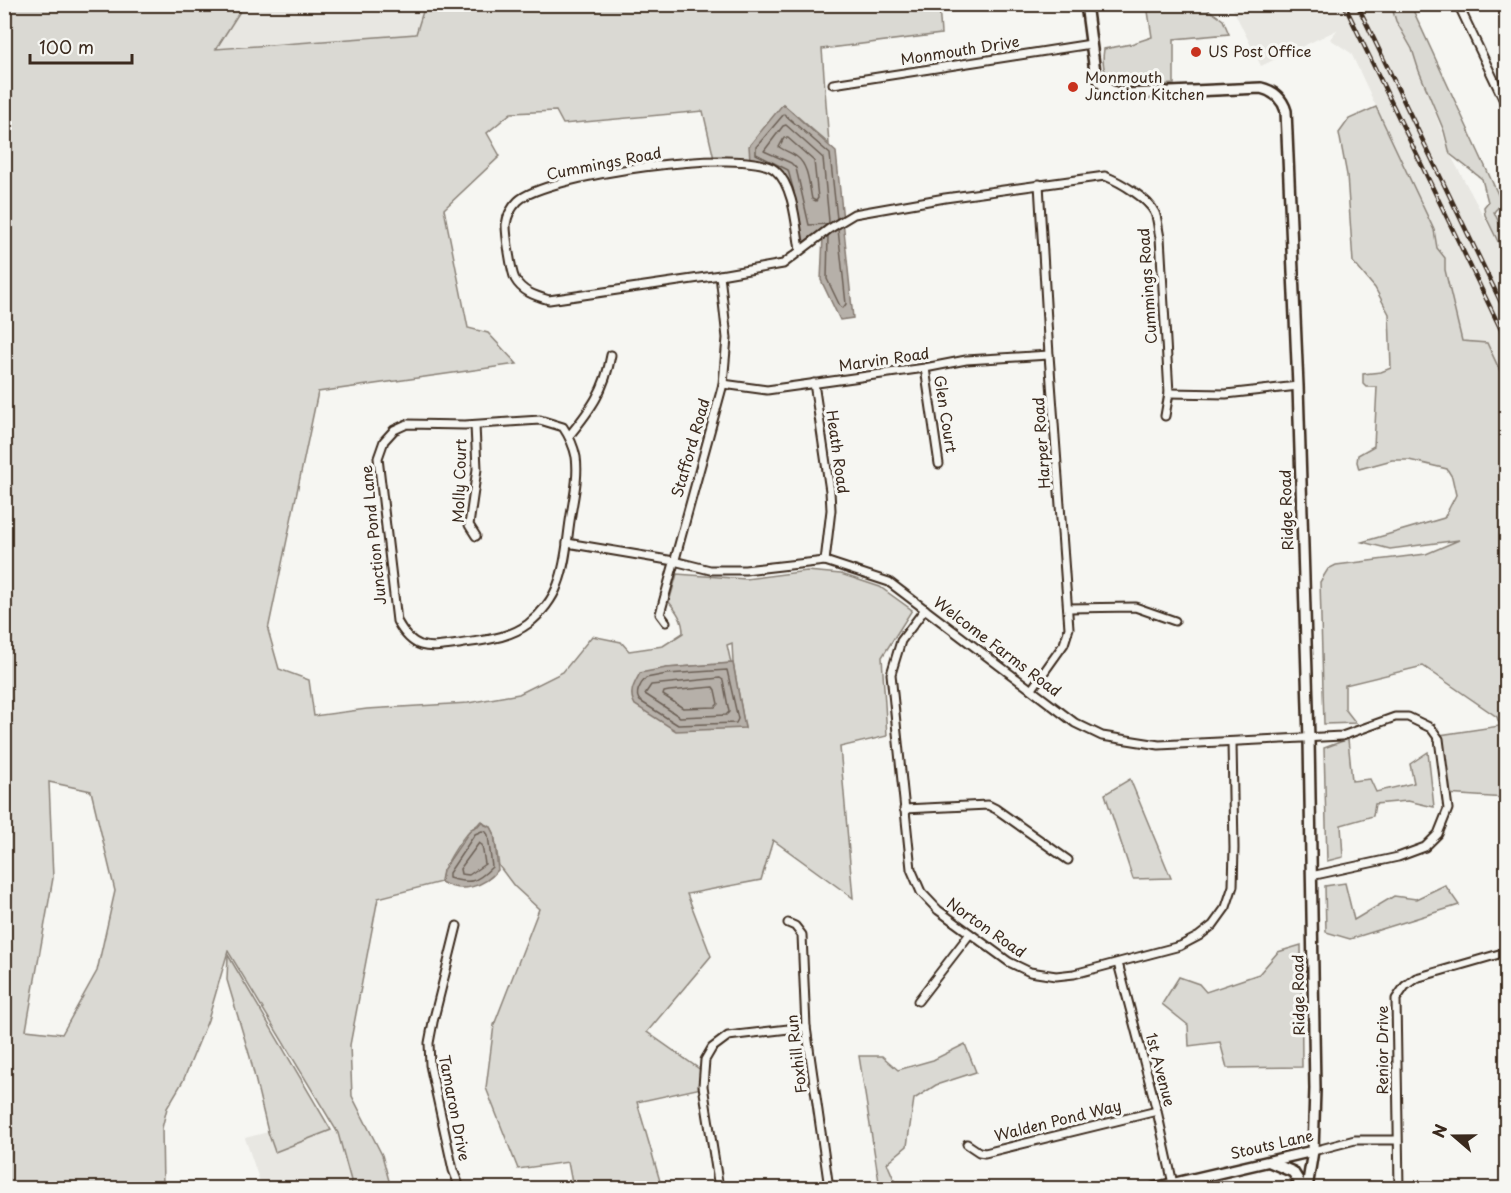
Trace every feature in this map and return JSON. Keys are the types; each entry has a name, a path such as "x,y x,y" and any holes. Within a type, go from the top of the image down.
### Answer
{"street":[{"name":"Ridge Road","path":"1086,4 1096,77 1105,87 1115,93 1257,87 1272,92 1283,103 1287,117 1310,739 1315,1089 1313,1151 1305,1188"},
{"path":"1458,4 1506,105"},
{"name":"Monmouth Drive","path":"833,84 1091,44"},
{"name":"Cummings Road","path":"800,250 789,190 783,178 773,168 759,162 698,161 641,167 580,179 532,192 519,201 509,213 506,226 514,277 523,288 536,296 549,300 783,264 842,220 854,214 1039,184 1105,176 1141,198 1155,213 1160,237 1169,393 1165,416"},
{"name":"Harper Road","path":"1032,690 1064,644 1069,628 1039,184"},
{"name":"Stafford Road","path":"666,622 660,614 723,384 727,338 720,275"},
{"path":"569,436 590,411 602,389 611,355"},
{"name":"Marvin Road","path":"723,384 767,390 966,360 1049,355"},
{"name":"Glen Court","path":"925,368 939,464"},
{"name":"Heath Road","path":"814,383 830,491 831,510 825,561"},
{"path":"1169,393 1226,394 1298,386"},
{"name":"Junction Pond Lane","path":"540,420 564,427 576,456 576,480 567,543 559,582 553,596 543,610 529,623 499,637 430,648 414,642 403,633 397,621 378,458 384,441 394,430 407,424 475,425 540,420"},
{"name":"Molly Court","path":"475,425 477,469 470,525 476,536"},
{"path":"567,543 674,561"},
{"name":"Welcome Farms Road","path":"674,561 710,570 745,570 825,561 889,582 1075,723 1102,736 1159,745 1310,739 1342,736 1395,717 1408,717 1431,728 1439,739 1448,809 1438,834 1425,848 1398,857 1311,876"},
{"path":"1068,608 1136,607 1175,621"},
{"name":"Norton Road","path":"925,609 901,640 891,674 909,861 917,885 932,905 969,935 1014,965 1039,975 1065,976 1180,946 1213,925 1226,907 1233,886 1232,743"},
{"path":"904,808 988,805 1068,860"},
{"name":"Foxhill Run","path":"788,923 795,926 802,935 806,1028 829,1188"},
{"name":"Tamaron Drive","path":"457,926 433,1022 429,1043 429,1065 453,1170 460,1188"},
{"path":"918,1001 969,935"},
{"name":"Renior Drive","path":"1399,1188 1396,999 1405,986 1416,978 1506,952"},
{"name":"1st Avenue","path":"1118,963 1157,1111 1173,1184"},
{"path":"719,1188 703,1086 705,1060 712,1047 728,1036 806,1028"},
{"name":"Walden Pond Way","path":"967,1144 985,1153 1157,1111"},
{"name":"Stouts Lane","path":"1154,1188 1355,1140 1397,1140"},
{"path":"1268,1161 1293,1172 1305,1188"}],"shaded area":[{"path":"5,5 244,5 216,49 416,34 425,5 939,5 941,34 822,49 829,144 783,104 750,160 714,159 703,111 563,124 556,111 511,113 487,133 500,156 444,209 468,328 488,333 517,364 318,392 268,630 279,669 309,680 314,716 367,709 468,703 519,694 563,672 592,636 621,642 629,651 663,646 683,633 679,616 669,602 677,574 746,579 807,571 841,574 880,587 912,610 882,657 887,736 840,747 853,898 773,840 761,880 687,894 711,956 647,1032 705,1073 706,1087 637,1102 662,1188 573,1188 568,1162 518,1169 486,1088 494,1025 539,909 514,886 499,866 494,833 491,827 480,822 469,831 456,848 447,863 441,882 378,898 350,1045 352,1096 382,1155 391,1188 353,1188 338,1133 228,951 208,1020 183,1081 167,1108 162,1128 163,1188 5,1188","holes":["732,643 733,663 745,728 666,668 731,663 727,645","49,782 91,791 115,891 97,971 62,1034 26,1030 53,878"]},
{"path":"244,5 425,5 416,34 215,49"},
{"path":"1147,5 1206,5 1223,20 1229,34 1174,39 1174,84 1135,86 1114,82 1107,75 1103,65 1104,49 1152,37"},
{"path":"1231,5 1391,5 1396,21 1412,49 1450,154 1506,258 1506,384 1487,343 1462,341 1445,270 1445,258 1437,248 1434,230 1351,53 1330,39 1337,30 1261,66"},
{"path":"1391,5 1412,5 1502,203 1494,212 1506,238 1506,258 1485,215 1484,207 1488,202 1482,179 1450,154 1444,131 1412,49 1396,21"},
{"path":"1376,107 1434,230 1437,248 1445,258 1445,270 1462,341 1487,343 1506,384 1506,798 1446,794 1440,735 1500,726 1497,717 1423,666 1345,685 1345,709 1356,723 1324,724 1320,582 1328,569 1336,565 1426,554 1459,540 1390,549 1362,542 1444,518 1456,495 1452,477 1447,469 1409,460 1392,460 1359,469 1357,462 1358,455 1374,446 1377,387 1366,387 1363,384 1363,374 1381,372 1391,368 1389,314 1375,288 1353,262 1347,175 1339,133 1349,119"},
{"path":"1348,739 1352,781 1370,779 1376,792 1414,783 1410,764 1428,752 1434,807 1408,801 1375,804 1373,816 1341,825 1343,857 1327,861 1324,748"},
{"path":"1130,779 1171,878 1133,879 1105,794"},
{"path":"1345,883 1354,920 1394,896 1416,899 1445,885 1459,905 1350,939 1326,932 1325,886"},
{"path":"1301,945 1302,1067 1227,1068 1220,1042 1189,1046 1188,1025 1162,1004 1179,977 1199,984 1206,992 1259,974 1278,952"},
{"path":"228,955 331,1130 275,1152 227,980"},
{"path":"965,1044 976,1072 936,1085 914,1099 907,1146 887,1163 900,1188 880,1188 859,1056 882,1056 898,1070 933,1060"},
{"path":"331,1130 338,1133 353,1188 262,1188 245,1138 268,1132 275,1152"}],"water":[{"path":"783,104 836,152 853,318 840,320 821,280 823,236 800,252 784,175 750,160 749,146"},
{"path":"733,663 745,728 676,731 635,705 633,701 633,689 640,673 666,668"},
{"path":"482,821 491,827 494,833 498,870 486,881 472,887 456,888 441,882 443,870 471,829"}],"railway":[{"path":"1344,4 1506,340"},
{"path":"1357,4 1506,313"}],"place":[{"name":"US Post Office","path":"1196,52"},
{"name":"Monmouth Junction Kitchen","path":"1073,87"}]}
